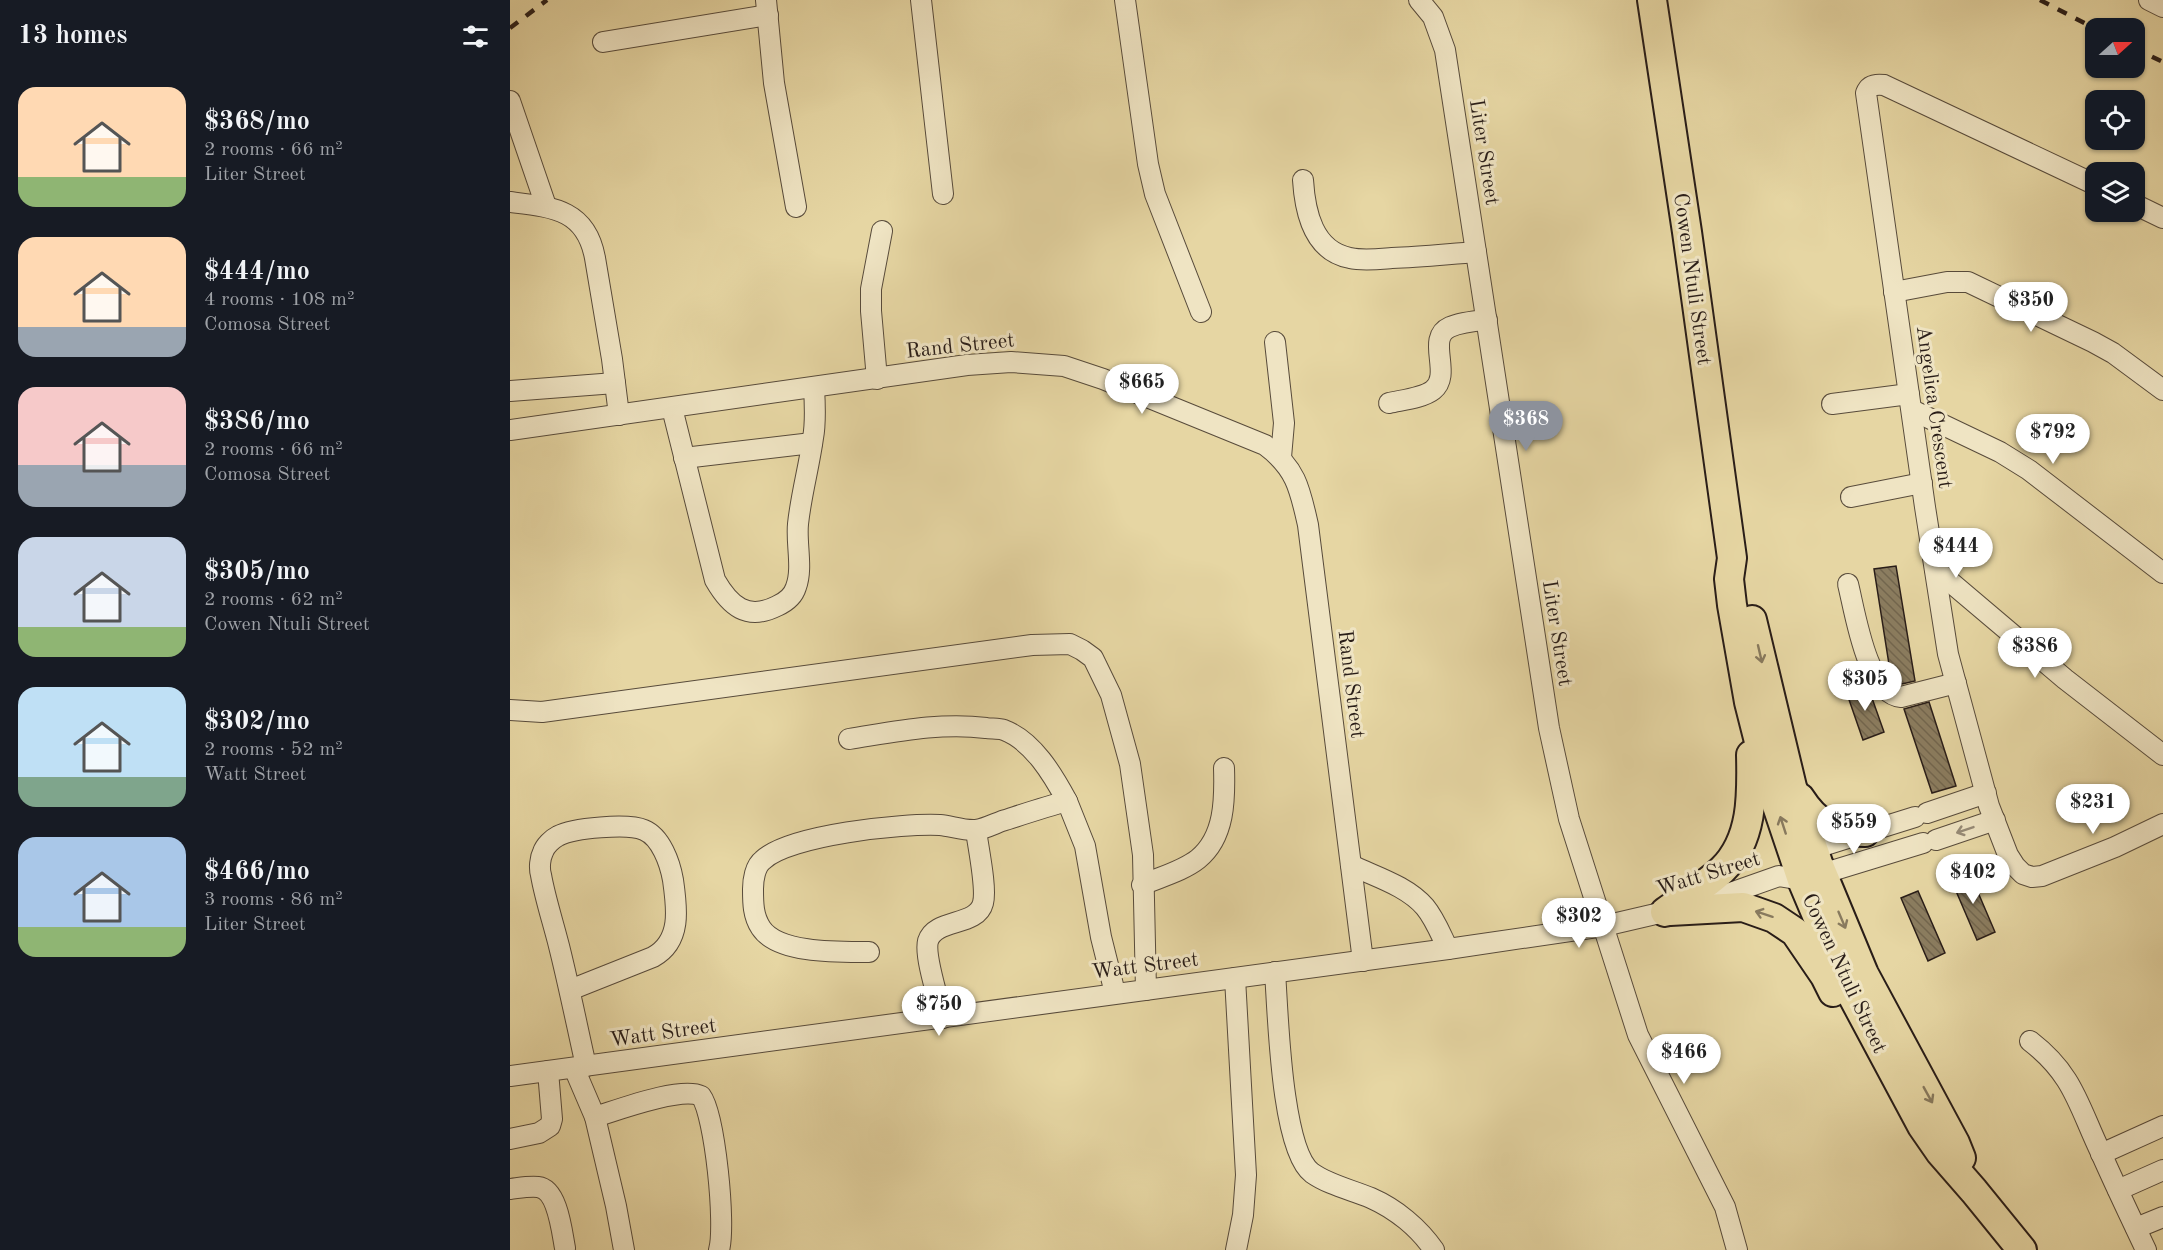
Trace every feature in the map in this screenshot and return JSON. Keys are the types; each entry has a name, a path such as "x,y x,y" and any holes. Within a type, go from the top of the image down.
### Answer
{"highway":[{"name":"Cowen Ntuli Street","path":"1652,0 1732,558 1729,579 1732,605 1749,702 1770,785 1845,982 1922,1126 1940,1152 2021,1249"},
{"name":"Cowen Ntuli Street","path":"1732,558 1742,576 1792,787 1802,867 1864,974 1955,1143 1974,1191"},
{"path":"1667,911 1722,870 1732,859 1743,840 1751,796 1749,702"},
{"path":"1792,787 1815,818 1826,826 1838,830 1865,832"},
{"path":"1667,911 1743,907 1774,918 1795,932 1825,976 1848,1023 1878,1071 1898,1099 1922,1126"}],"street":[{"path":"921,0 943,194"},
{"path":"1125,0 1148,164 1155,194 1201,312"},
{"name":"Liter Street","path":"1419,0 1433,17 1445,50 1556,770 1569,819 1638,1035 1725,1207 1737,1250"},
{"path":"2149,0 2163,7"},
{"path":"603,42 767,8 774,83 796,207"},
{"name":"Angelica Crescent","path":"2085,180 1884,85 1873,85 1866,93 1893,292 1948,654 1986,793 2008,855 2023,873 2032,877 2050,874 2163,824"},
{"path":"510,101 546,206"},
{"path":"1304,180 1305,205 1315,231 1323,243 1338,254 1350,258 1377,259 1476,252"},
{"path":"510,202 546,206 566,212 586,232 592,245 619,415"},
{"path":"2145,209 2163,218"},
{"path":"877,379 871,289 882,231"},
{"path":"1893,292 1947,282 1968,282 2113,353 2163,390"},
{"path":"1389,403 1435,389 1441,372 1440,335 1449,327 1486,320"},
{"path":"1275,342 1284,423 1281,457"},
{"name":"Rand Street","path":"510,430 967,365 1011,362 1064,366 1103,379 1265,445 1281,457 1293,474 1302,498 1308,525 1363,961"},
{"path":"510,391 615,383"},
{"path":"672,408 715,580 722,592 736,605 750,612 761,612 784,602 792,595 798,584 798,526 812,443 814,388"},
{"path":"1832,404 1910,402 2029,470 2163,573"},
{"path":"684,458 812,443"},
{"path":"1851,497 1922,483"},
{"path":"1935,569 2065,679 2163,755"},
{"path":"1848,584 1866,653 1874,674 1889,693 1894,697 1901,697 1956,683"},
{"path":"510,710 542,712 1032,645 1070,644 1093,658 1111,695 1130,764 1143,855 1146,990"},
{"path":"849,739 912,730 977,727 1003,730 1032,751 1058,782 1084,846 1101,937 1115,993"},
{"path":"1143,885 1189,865 1206,851 1222,819 1225,802 1224,768"},
{"name":"Watt Street","path":"510,1076 1363,961 1604,926 1713,900 1802,867 1865,832 1986,793"},
{"path":"869,952 815,950 776,941 766,935 753,911 753,886 756,870 762,860 772,853 797,843 867,831 915,825 939,825 976,830 1067,801"},
{"name":"Watt Street","path":"1802,867 1929,842 1995,820"},
{"path":"570,990 653,957 664,951 669,943 677,919 672,872 661,848 644,830 625,826 569,831 558,836 543,851 540,872 570,990 580,1067 595,1117 624,1250"},
{"path":"943,1018 929,961 928,940 941,928 977,912 983,904 976,830"},
{"path":"1351,865 1406,891 1418,900 1435,921 1448,949"},
{"path":"1275,972 1281,1062 1292,1137 1299,1157 1310,1172 1373,1199 1396,1212 1415,1228 1434,1250"},
{"path":"1235,978 1246,1175 1243,1215 1236,1250"},
{"path":"2030,1041 2050,1056 2075,1093 2146,1250"},
{"path":"510,1139 539,1133 550,1126 552,1119 548,1071"},
{"path":"595,1117 686,1092 701,1096 710,1119 723,1219 719,1250"},
{"path":"2101,1154 2163,1126"},
{"path":"2118,1190 2163,1170"},
{"path":"510,1189 537,1186 547,1191 557,1210 565,1248"},
{"path":"2136,1228 2163,1217"}],"building":[{"path":"1896,566 1915,681 1902,684 1891,677 1874,569"},
{"path":"1867,684 1884,732 1863,740 1846,691"},
{"path":"1929,702 1956,786 1932,793 1904,709"},
{"path":"1968,869 1995,932 1977,940 1950,877"},
{"path":"1918,891 1945,953 1928,961 1901,898"}],"railway":[{"path":"510,28 547,0"},
{"path":"2040,0 2085,23"},
{"path":"2145,53 2163,62"}]}
